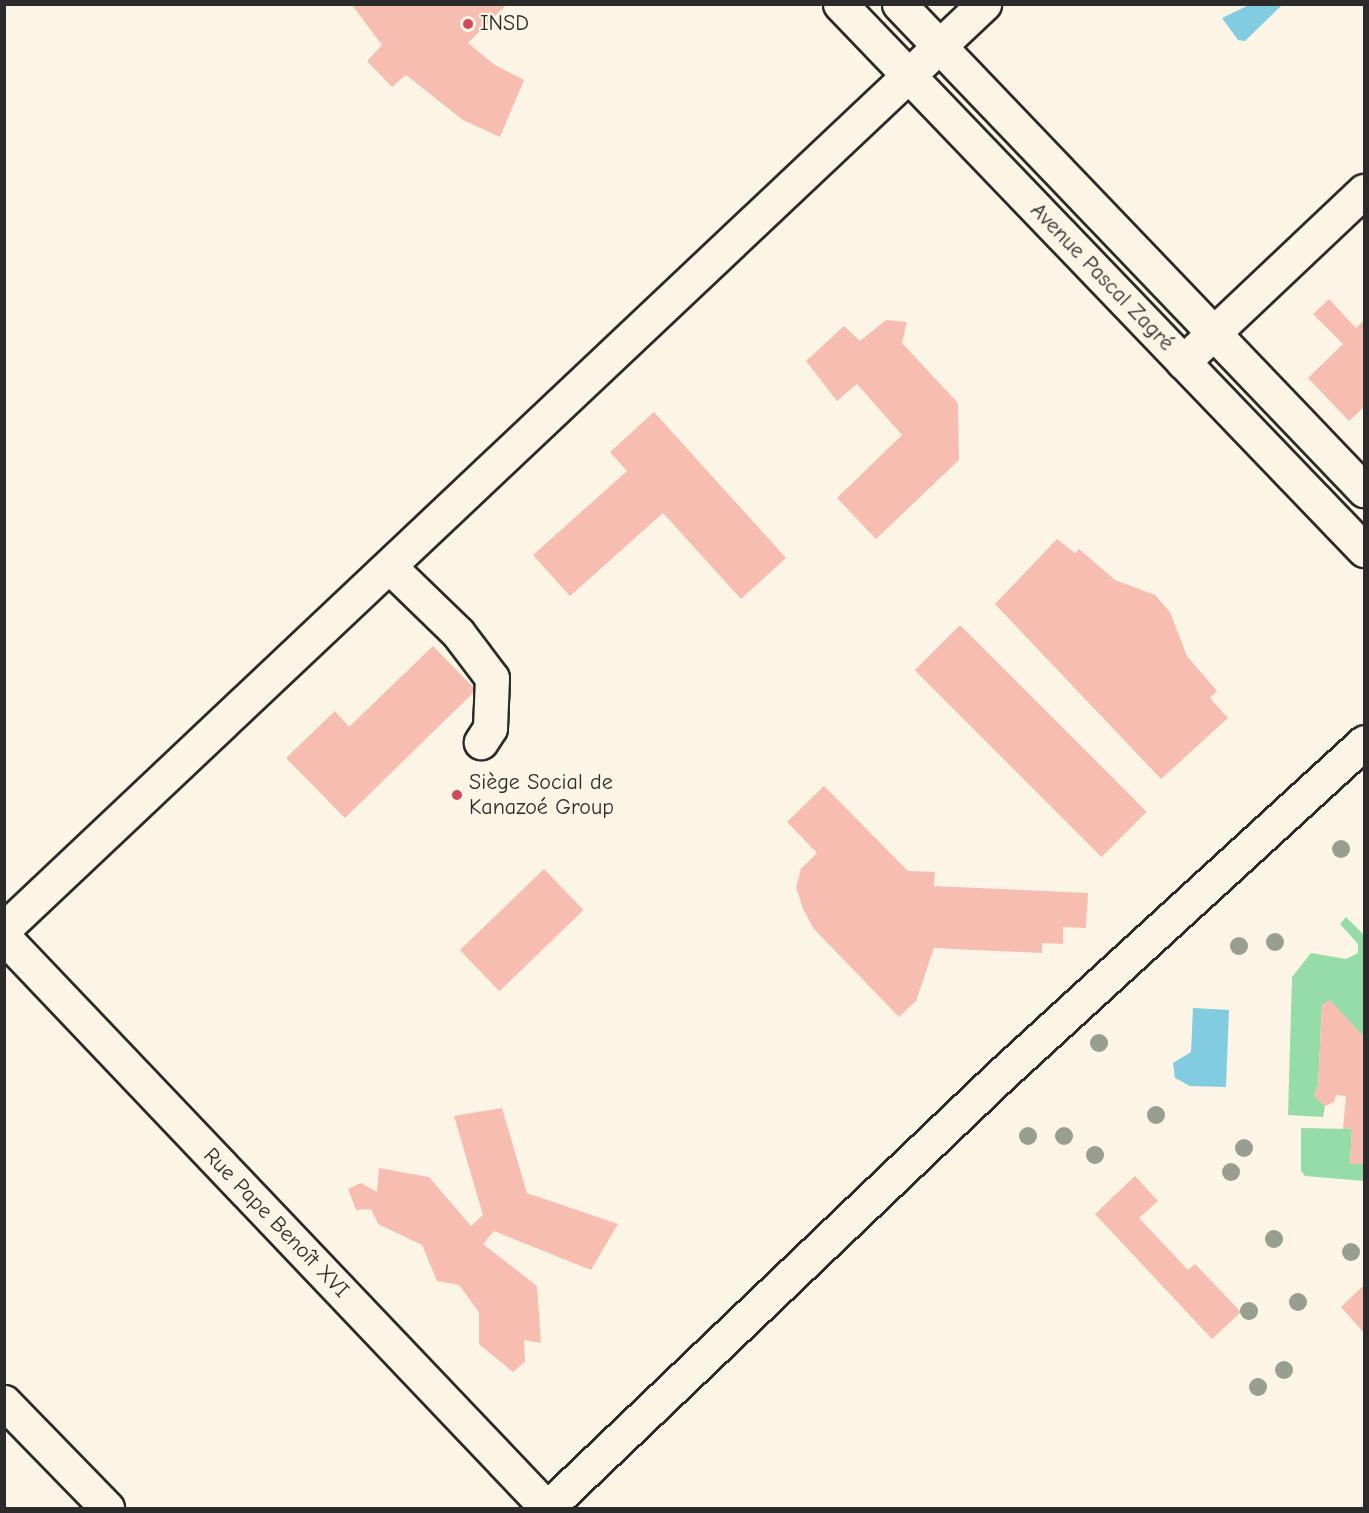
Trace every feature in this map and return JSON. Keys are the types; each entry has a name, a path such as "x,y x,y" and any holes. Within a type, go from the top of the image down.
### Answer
{"street":[{"name":"Avenue Pascal Zagré","path":"840,4 1365,550"},
{"name":"Avenue Pascal Zagré","path":"899,4 1365,490"},
{"path":"4,929 984,4"},
{"path":"1183,362 1365,190"},
{"path":"390,567 458,633 492,678 489,728 481,742"},
{"path":"547,1508 1002,1074 1365,742"},
{"name":"Rue Pape Benoît XVI","path":"4,938 547,1508"},
{"path":"4,1402 107,1509"}],"green space":[{"path":"1346,917 1364,935 1364,1032 1362,1035 1330,1001 1322,1005 1318,1086 1314,1096 1325,1106 1323,1117 1288,1115 1292,977 1311,953 1346,959 1358,953 1358,944 1340,924"},
{"path":"1301,1128 1352,1129 1350,1163 1364,1164 1364,1181 1305,1176 1301,1171"}],"water":[{"path":"1249,5 1282,5 1245,41 1238,40 1222,18"},
{"path":"1193,1008 1229,1010 1226,1087 1190,1086 1175,1078 1173,1063 1191,1052"}],"building":[{"path":"352,5 506,5 468,43 495,65 524,80 500,137 463,120 406,75 392,87 367,61 382,45"},
{"path":"1329,299 1356,328 1364,320 1364,407 1349,421 1308,378 1343,344 1313,314"},
{"path":"886,320 907,322 902,343 958,403 959,460 876,539 837,498 902,435 857,384 837,401 806,361 844,326 860,341"},
{"path":"654,412 786,558 741,599 663,513 570,596 533,555 627,471 610,452"},
{"path":"1057,539 1075,553 1079,549 1115,580 1155,595 1170,612 1187,656 1217,691 1210,698 1228,718 1161,779 995,604"},
{"path":"960,625 1147,812 1101,857 915,670"},
{"path":"433,646 476,690 345,818 286,758 335,711 349,727"},
{"path":"824,786 908,871 935,872 934,886 1088,893 1086,928 1063,927 1063,944 1042,943 1042,953 934,948 916,1001 899,1017 814,929 803,909 796,887 801,869 817,853 787,822"},
{"path":"544,869 584,910 499,991 460,950"},
{"path":"1330,1000 1362,1035 1364,1032 1364,1164 1350,1164 1352,1129 1343,1129 1346,1096 1336,1095 1334,1102 1325,1106 1314,1096 1318,1086 1322,1005"},
{"path":"502,1108 527,1193 618,1224 591,1270 494,1231 483,1244 537,1286 541,1343 524,1340 525,1362 513,1372 479,1344 479,1312 459,1285 437,1281 422,1245 378,1224 371,1209 356,1210 348,1189 361,1183 377,1192 379,1168 429,1177 471,1226 483,1215 454,1116"},
{"path":"1135,1176 1158,1201 1139,1218 1188,1270 1195,1264 1241,1312 1212,1339 1095,1214"},
{"path":"1364,1285 1364,1333 1341,1307"}],"place":[{"name":"INSD","path":"468,24"},
{"name":"Siège Social de Kanazoé Group","path":"457,795"}]}
